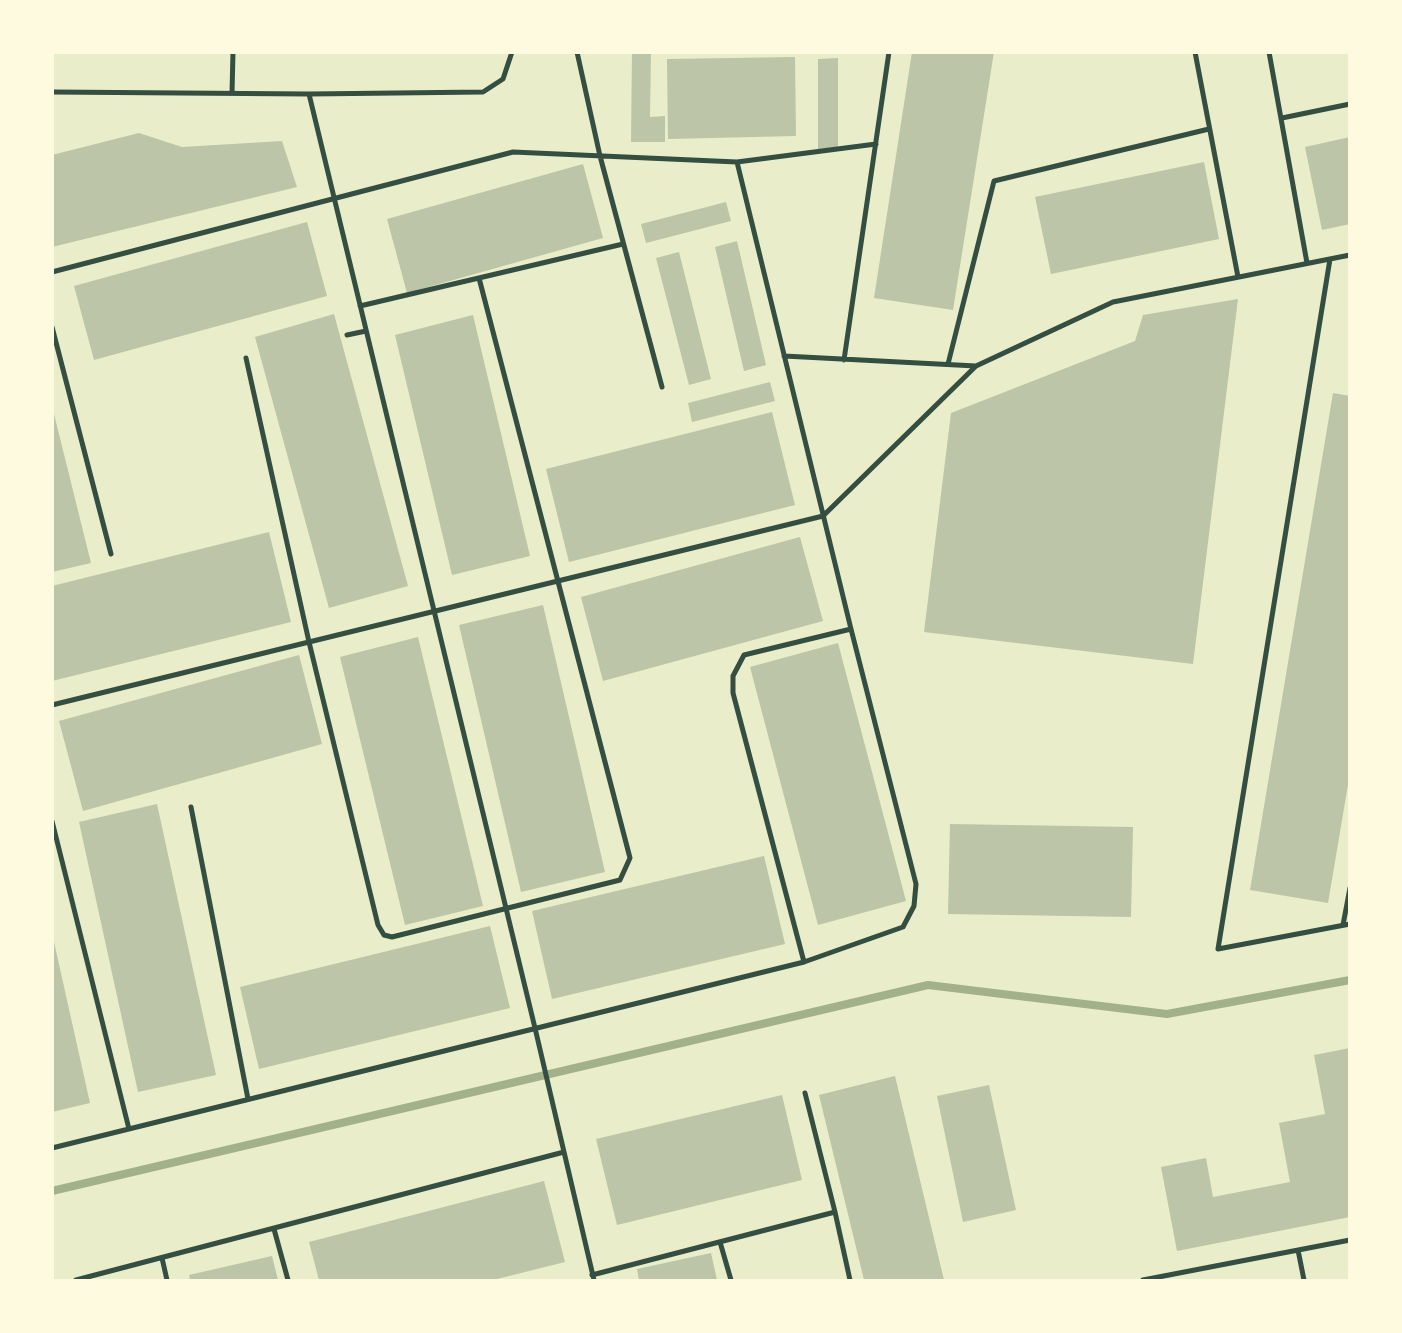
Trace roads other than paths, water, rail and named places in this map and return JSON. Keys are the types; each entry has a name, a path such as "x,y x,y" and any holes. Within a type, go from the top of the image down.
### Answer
{"street":[{"path":"232,93 233,52"},
{"path":"52,92 309,94 483,92 503,79 512,52"},
{"path":"578,52 600,156 662,387"},
{"path":"844,360 889,52"},
{"path":"1196,52 1238,277"},
{"path":"1269,52 1307,263"},
{"path":"309,94 539,1043 593,1278 835,1212"},
{"path":"1282,118 1350,104"},
{"path":"948,364 994,180 1209,129"},
{"path":"52,272 513,152 737,162 876,144"},
{"path":"52,1148 804,962 903,927 914,906 916,884 851,629 737,162"},
{"path":"360,306 623,244"},
{"path":"52,705 823,516 976,366 1113,302 1350,255"},
{"path":"1330,259 1218,949 1346,924 1350,888"},
{"path":"246,358 309,642 378,925 384,935 392,937 620,880 630,858 479,278"},
{"path":"52,327 112,554"},
{"path":"347,335 366,331"},
{"path":"784,356 976,366"},
{"path":"804,962 733,693 734,676 744,655 851,629"},
{"path":"191,807 248,1099"},
{"path":"52,821 129,1129"},
{"path":"805,1093 850,1280"},
{"path":"76,1280 564,1152"},
{"path":"274,1228 288,1280"},
{"path":"1143,1280 1174,1278 1350,1240"},
{"path":"720,1242 731,1280"},
{"path":"1298,1250 1304,1280"},
{"path":"162,1258 167,1280"}],"waterway":[{"path":"52,1191 928,985 1167,1014 1350,980"}]}
